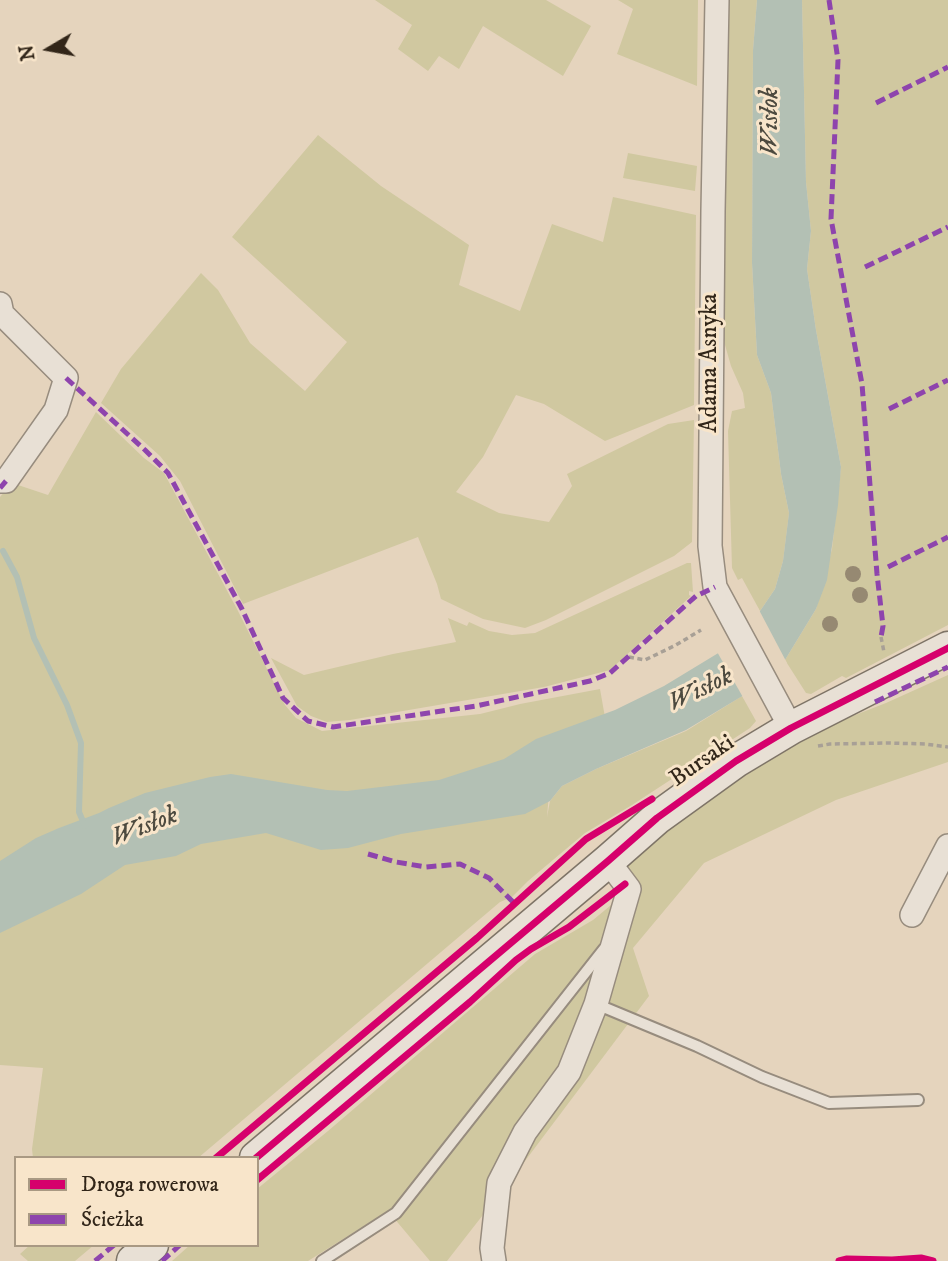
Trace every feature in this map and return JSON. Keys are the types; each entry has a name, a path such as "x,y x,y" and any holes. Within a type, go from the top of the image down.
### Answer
{"street":[{"name":"Adama Asnyka","path":"717,0 710,533 715,587 793,728"},
{"path":"0,304 2,314 66,378 56,410 6,481 0,481"},
{"name":"Bursaki","path":"258,1156 657,818 736,761 793,728 948,648"},
{"path":"912,915 948,846"},
{"path":"494,1261 492,1248 499,1183 525,1132 569,1072 596,1004 629,889 608,861"},
{"path":"133,1261 150,1247"}],"lane":[{"path":"323,1261 396,1213 616,934"},
{"path":"596,1004 697,1046 762,1077 830,1103 918,1100"}],"path":[{"path":"629,657 645,660 701,630"},
{"path":"793,728 830,744 889,743 948,747"}],"shaded area":[{"path":"375,0 546,0 591,26 563,76 483,26 459,69 439,56 428,71 398,49 412,25"},
{"path":"618,0 698,0 697,86 617,54 633,9"},
{"path":"729,0 757,0 753,50 752,263 757,355 771,393 781,474 789,513 783,561 775,589 760,611 742,578 738,580 732,568 728,431 732,411 745,408 743,393 731,366 723,332"},
{"path":"802,0 948,0 948,625 846,678 842,676 811,694 806,693 785,660 816,609 832,549 841,467 807,269 811,231 806,182"},
{"path":"318,135 381,186 469,245 459,285 520,311 552,224 603,242 613,197 696,215 694,405 605,441 544,404 516,395 483,457 456,492 499,513 549,522 572,486 567,474 668,424 694,420 692,542 674,556 525,628 483,619 441,599 418,537 243,604 180,481 160,456 101,403 121,369 201,273 218,290 250,343 305,391 347,342 232,237"},
{"path":"628,153 697,166 695,191 623,178"},
{"path":"96,412 144,458 164,473 285,705 296,718 322,731 480,714 600,689 606,723 553,746 547,817 550,801 562,786 686,731 742,696 756,721 750,728 585,833 200,1156 33,1156 43,1068 0,1065 0,497 12,483 48,495"},
{"path":"691,563 691,596 610,670 544,687 327,722 311,716 297,706 271,658 304,675 456,642 448,618 467,626 469,622 489,631 512,635 535,633"},
{"path":"948,675 948,762 836,800 704,863 633,948 649,996 447,1261 430,1261 388,1211 308,1261 172,1261 188,1247 259,1247 259,1187 535,954 593,920 622,896 608,861 801,736"},
{"path":"28,1247 92,1247 75,1261 28,1261 20,1254"}],"water":[{"name":"Wisłok","path":"757,0 802,0 806,182 811,231 807,269 841,467 827,580 816,609 785,660 744,695 686,730 562,786 550,801 525,814 401,834 348,848 321,850 266,833 201,844 176,856 125,865 81,894 0,933 0,861 36,838 59,828 145,793 231,774 347,791 439,780 504,759 536,739 615,710 664,686 720,652 760,611 775,589 783,561 789,513 781,474 771,393 757,355 752,263 753,50"}],"pier":[{"path":"758,608 787,663 744,699 716,650"}],"waterway":[{"path":"3,551 17,577 34,638 67,705 81,743 79,812 85,826"}],"marked path":[{"path":"829,0 838,60 831,219 862,384 883,626 881,637"},
{"path":"876,103 948,67"},
{"path":"865,267 948,227"},
{"path":"66,378 168,473 242,609 283,698 308,721 333,727 476,706 590,681 610,673 696,596 715,587"},
{"path":"889,409 948,380"},
{"path":"0,488 6,481"},
{"path":"888,567 948,537"},
{"path":"875,702 948,667"},
{"path":"368,854 426,867 460,864 489,878 515,904"},
{"path":"95,1261 112,1247"},
{"path":"162,1261 178,1247"}],"cycle path":[{"path":"258,1156 657,818 736,761 791,728 948,648"},
{"path":"218,1156 477,938 586,839 652,799"},
{"path":"259,1178 470,1002 516,960 569,927 625,884"},
{"path":"839,1261 921,1258 933,1261"}]}
